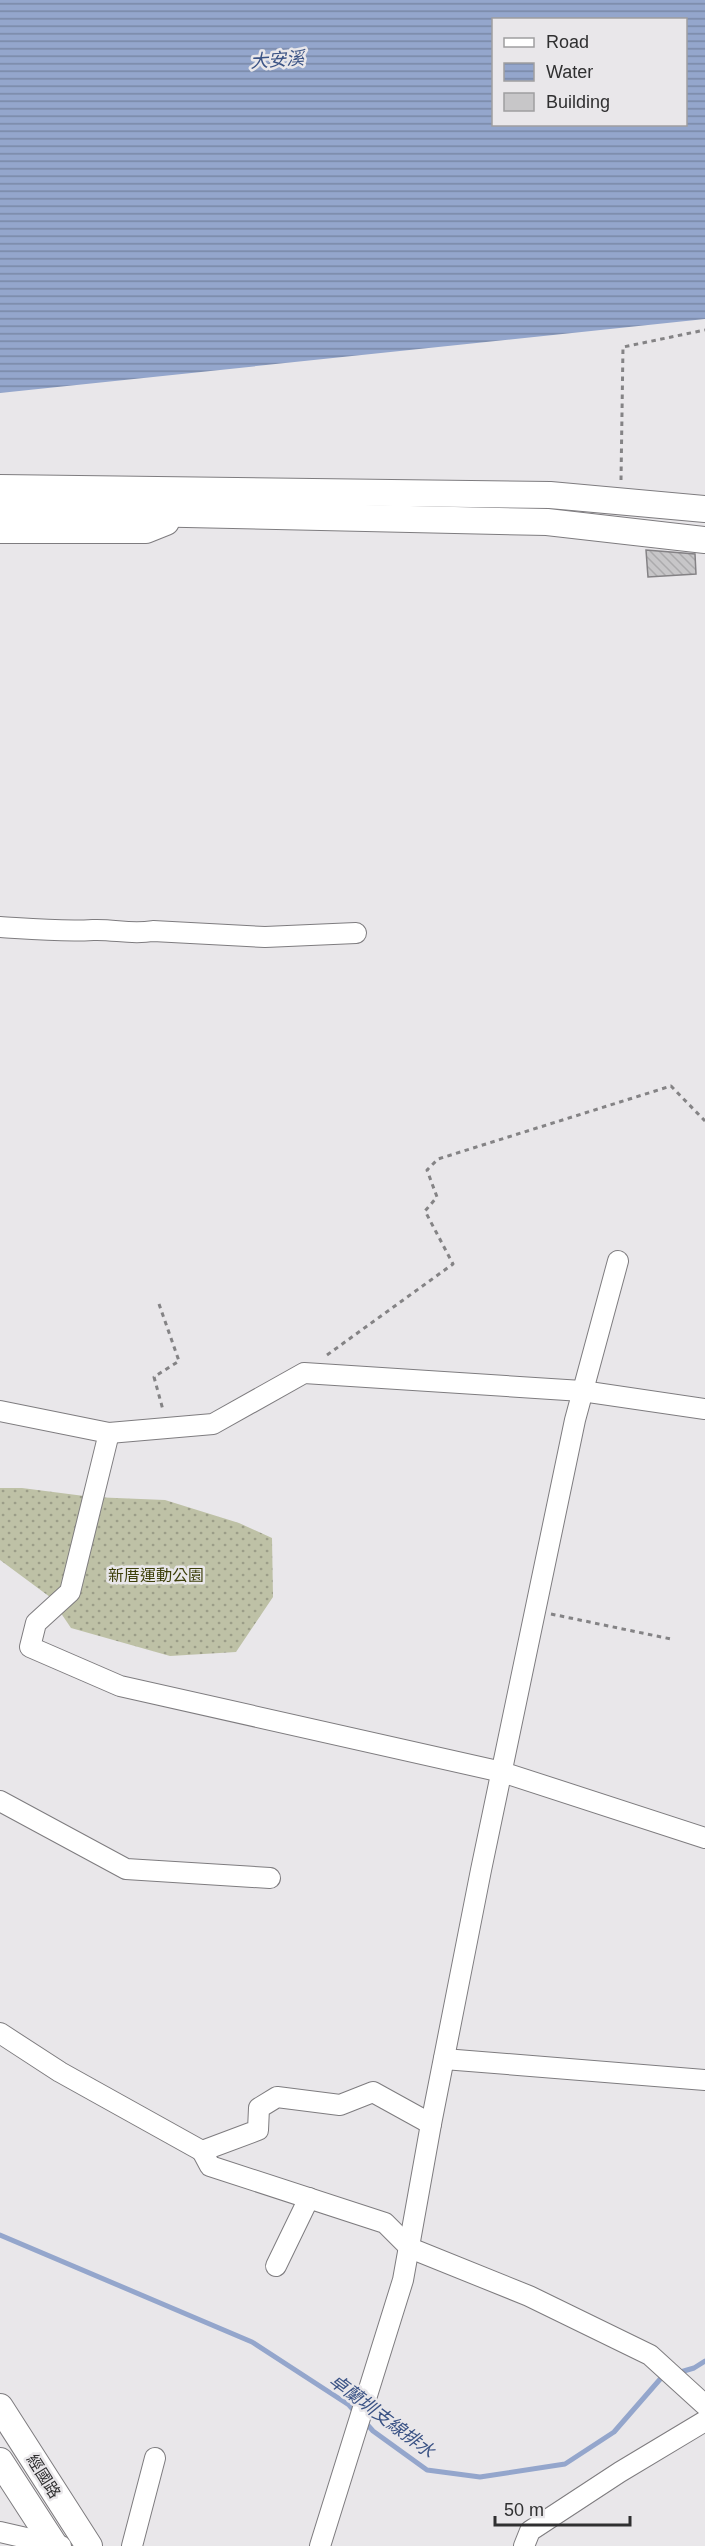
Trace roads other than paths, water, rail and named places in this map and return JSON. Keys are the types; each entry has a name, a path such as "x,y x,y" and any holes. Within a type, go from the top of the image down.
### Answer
{"main road":[{"path":"0,488 187,502 547,522 705,540"},
{"path":"0,510 187,502 550,495 705,509"},
{"path":"0,530 146,530 187,502"},
{"name":"經國路","path":"0,2407 89,2546"},
{"name":"經國路","path":"0,2461 54,2545"}],"street":[{"path":"0,927 78,933 94,930 136,934 153,931 255,937 356,933"},
{"path":"320,2546 403,2280 431,2124 535,1611 582,1391 618,1261"},
{"path":"0,1411 109,1433 213,1424 304,1373 582,1391 705,1409"},
{"path":"109,1433 70,1592 36,1623 30,1647 120,1686 502,1772 705,1838"},
{"path":"0,1802 126,1869 270,1878"},
{"path":"0,2032 60,2072 202,2151 210,2166 386,2223 410,2248 529,2296 650,2355 705,2405"},
{"path":"444,2060 705,2080"},
{"path":"202,2151 258,2130 259,2108 277,2097 340,2105 373,2092 431,2124"},
{"path":"276,2266 309,2198"},
{"path":"524,2546 530,2531 620,2472 705,2421"},
{"path":"132,2546 155,2458"},
{"path":"0,2532 54,2545"}],"water":[{"name":"大安溪","path":"0,0 705,0 705,319 0,393"}],"waterway":[{"name":"卓蘭圳支線排水","path":"0,2235 252,2342 349,2405 356,2413"},
{"name":"卓蘭圳支線排水","path":"677,2373 694,2368 705,2361"},
{"name":"卓蘭圳支線排水","path":"365,2422 373,2431 427,2470 480,2477 565,2464 614,2432 665,2376"}],"park label":[{"name":"新厝運動公園","path":"156,1575"}]}
